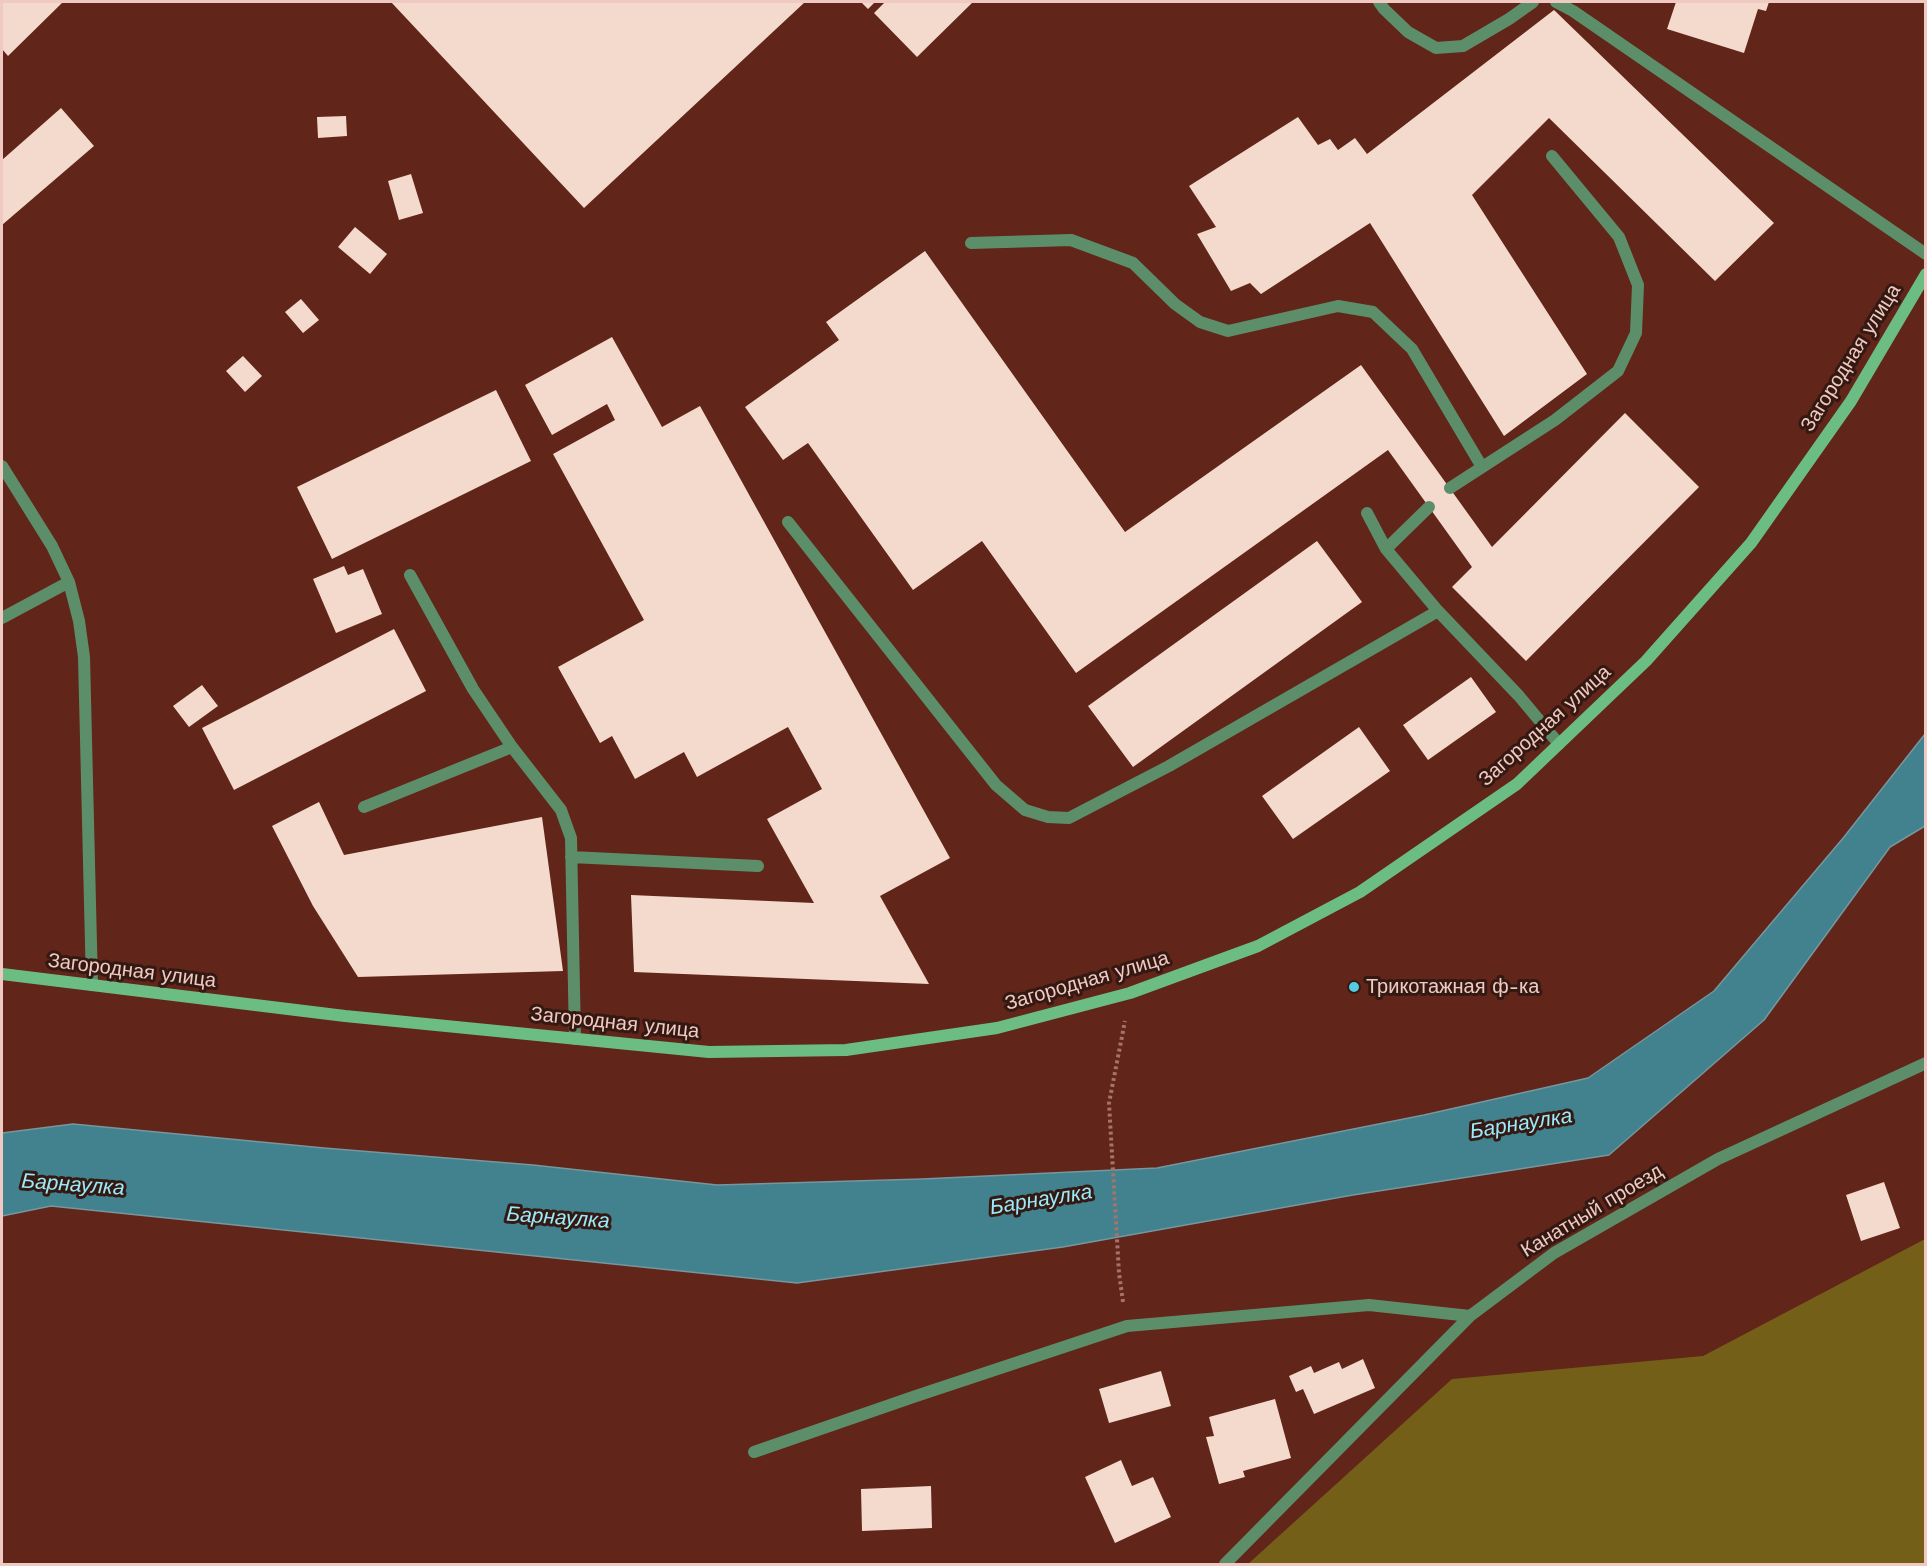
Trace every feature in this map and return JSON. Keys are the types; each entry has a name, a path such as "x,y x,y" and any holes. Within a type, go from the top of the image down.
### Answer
{"main road":[{"name":"Загородная улица","path":"2,975 345,1016 709,1052 846,1050 997,1028 1130,993 1258,946 1360,892 1517,784 1646,661 1751,543 1851,401 1926,274"}],"street":[{"path":"1379,2 1408,32 1436,48 1463,46 1533,2"},
{"path":"1556,2 1573,11 1926,254"},
{"path":"1450,488 1555,420 1618,371 1636,333 1638,285 1619,237 1552,156"},
{"path":"970,243 1071,240 1133,263 1175,304 1200,322 1228,331 1338,306 1373,312 1412,350 1482,467"},
{"path":"2,466 52,546 69,582 79,621 84,657 92,986"},
{"path":"1386,549 1429,507"},
{"path":"1366,513 1386,549 1438,611 1519,696 1559,744"},
{"path":"789,522 996,785 1025,810 1048,817 1069,818 1169,766 1438,611"},
{"path":"410,575 473,689 512,747 561,810 571,838 575,1039"},
{"path":"2,618 69,582"},
{"path":"364,807 512,747"},
{"path":"571,857 758,866"},
{"name":"Канатный проезд","path":"1225,1564 1470,1316 1554,1253 1718,1159 1926,1063"},
{"path":"754,1452 1127,1326 1369,1305 1470,1316"}],"path":[{"path":"1119,1273 1109,1103 1130,993"}],"shaded area":[{"path":"1925,1239 1925,1564 1248,1564 1452,1379 1703,1356"}],"water":[{"name":"Барнаулка","path":"1925,734 1925,826 1890,847 1764,1020 1609,1155 1353,1195 1063,1247 797,1283 51,1206 2,1216 2,1133 73,1124 533,1165 717,1185 922,1179 1157,1168 1424,1115 1588,1078 1714,991 1844,837"}],"building":[{"path":"2,2 63,2 8,56 2,49"},
{"path":"391,2 805,2 584,208"},
{"path":"861,2 875,2 868,9"},
{"path":"885,2 973,2 917,57 874,13"},
{"path":"1676,2 1769,2 1766,11 1758,9 1744,53 1667,29"},
{"path":"1554,10 1774,223 1715,281 1549,118 1472,195 1587,374 1504,436 1370,223 1261,294 1250,283 1231,291 1197,234 1216,227 1189,186 1298,117 1318,145 1330,139 1338,150 1355,138 1367,154"},
{"path":"61,108 94,146 2,225 2,160"},
{"path":"346,116 347,136 318,138 317,117"},
{"path":"411,174 423,213 399,220 388,181"},
{"path":"355,227 387,254 370,274 338,247"},
{"path":"925,251 1125,532 1361,365 1492,547 1625,413 1699,487 1526,661 1452,587 1472,567 1388,450 1076,673 982,541 913,590 808,443 783,460 745,407 839,340 826,322"},
{"path":"301,299 319,320 303,333 285,312"},
{"path":"612,337 662,427 700,406 950,858 880,896 929,984 634,972 631,895 814,903 767,819 822,789 788,727 697,777 684,752 635,779 612,736 600,743 558,667 644,620 553,454 615,420 607,404 552,435 525,385"},
{"path":"243,356 262,376 245,392 226,371"},
{"path":"496,390 531,461 332,559 297,487"},
{"path":"1317,541 1362,602 1133,767 1088,706"},
{"path":"344,566 348,575 363,569 382,614 336,633 313,579"},
{"path":"394,629 426,691 234,790 202,728"},
{"path":"1471,677 1496,712 1428,760 1403,725"},
{"path":"202,685 218,706 189,727 173,706"},
{"path":"1359,727 1390,771 1293,839 1262,796"},
{"path":"319,802 344,855 542,817 563,971 358,977 313,906 272,826"},
{"path":"1884,1182 1900,1228 1861,1241 1846,1195"},
{"path":"1363,1359 1375,1388 1314,1414 1303,1389 1296,1392 1289,1376 1311,1366 1314,1373 1339,1362 1342,1369"},
{"path":"1161,1371 1171,1406 1109,1423 1099,1389"},
{"path":"1275,1399 1291,1458 1243,1471 1245,1477 1219,1484 1206,1437 1214,1436 1209,1417"},
{"path":"1121,1460 1132,1486 1153,1477 1171,1517 1115,1543 1085,1477"},
{"path":"931,1486 932,1528 862,1531 861,1489"}],"place":[{"name":"Трикотажная ф-ка","path":"1354,987"}]}
